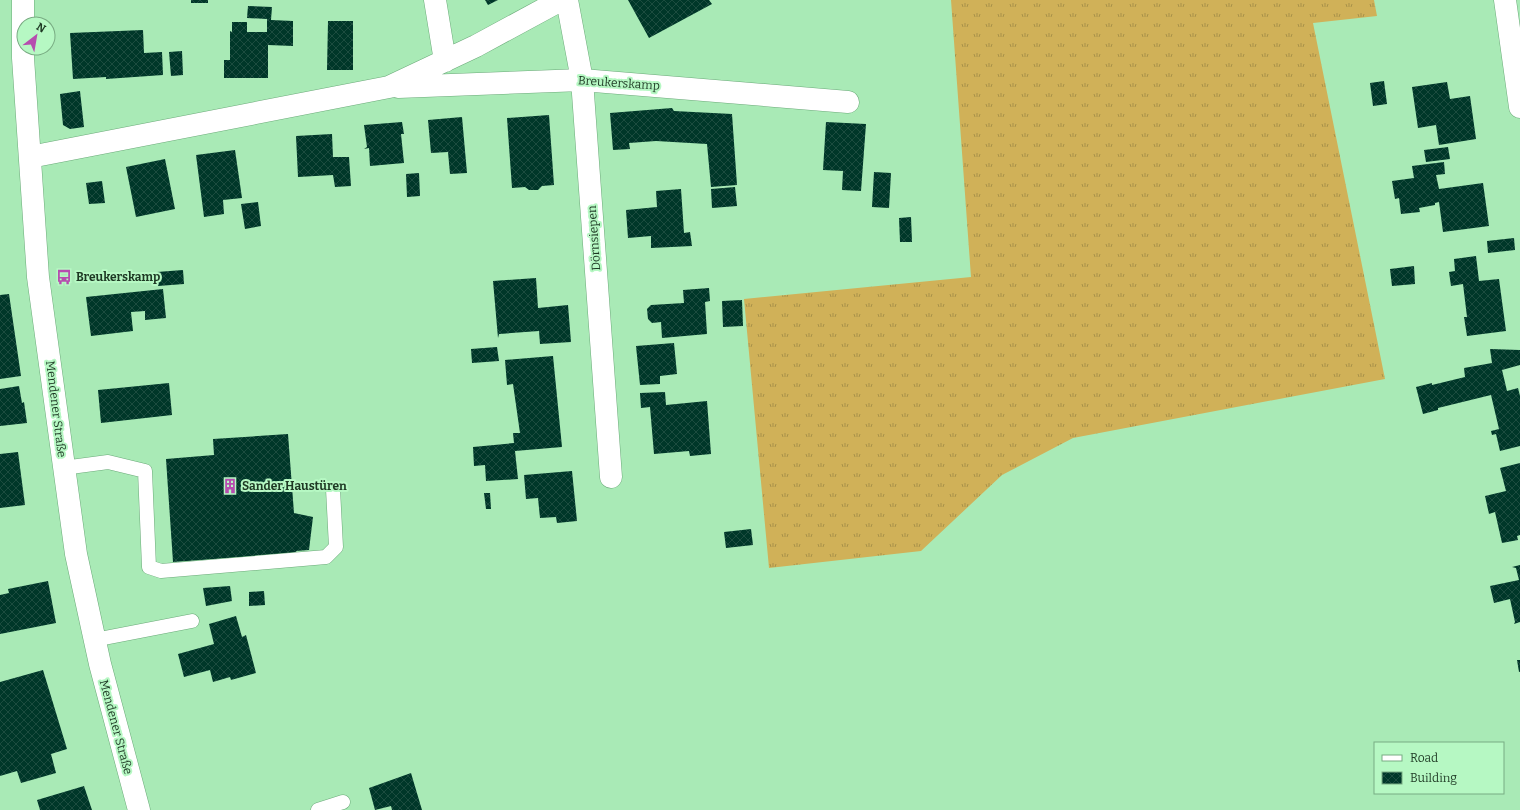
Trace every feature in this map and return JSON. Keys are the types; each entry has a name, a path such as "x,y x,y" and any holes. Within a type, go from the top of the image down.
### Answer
{"street":[{"name":"Mendener Straße","path":"23,0 23,58 38,277 63,468 76,554 94,640 139,810"},
{"path":"435,0 445,61"},
{"name":"Breukerskamp","path":"389,87 445,61 561,0"},
{"name":"Dörnsiepen","path":"567,0 582,80 611,477"},
{"path":"1505,0 1520,107"},
{"name":"Breukerskamp","path":"30,157 389,87 582,80 848,102"}],"lane":[{"path":"63,468 108,462 145,471 149,567 161,571 326,557 336,548 333,489"},
{"path":"94,640 192,621"},
{"path":"318,810 343,802"}],"green space":[{"path":"951,0 1374,0 1377,16 1313,23 1385,379 1073,438 1002,475 921,551 769,568 744,299 971,277"}],"building":[{"path":"191,0 208,0 208,3 191,3"},
{"path":"485,0 498,0 488,5"},
{"path":"628,0 709,0 712,4 649,38"},
{"path":"248,6 272,7 271,20 293,21 293,46 268,45 268,78 224,78 224,60 230,60 230,31 232,32 232,22 247,22 247,32 267,32 267,19 247,18"},
{"path":"328,21 353,21 353,70 327,70"},
{"path":"143,30 144,53 162,52 163,75 106,79 106,77 73,79 70,33"},
{"path":"182,51 183,75 171,76 169,52"},
{"path":"1384,81 1387,104 1373,106 1370,83"},
{"path":"1447,82 1450,99 1470,96 1476,139 1439,145 1436,125 1418,128 1412,87"},
{"path":"80,91 84,127 70,129 63,125 60,94"},
{"path":"672,108 674,111 732,114 737,185 711,187 707,144 656,141 629,143 630,149 613,150 610,113"},
{"path":"549,115 554,185 542,186 538,190 529,190 525,187 512,188 507,118"},
{"path":"462,117 467,173 450,174 448,152 431,153 428,120"},
{"path":"402,122 404,134 401,134 404,163 370,166 369,148 364,149 367,147 364,125"},
{"path":"826,122 866,124 861,191 842,190 843,171 823,170"},
{"path":"332,134 333,157 349,157 351,186 335,187 333,175 298,177 296,136"},
{"path":"1448,147 1450,159 1426,162 1424,150"},
{"path":"235,150 242,198 223,200 224,214 204,217 196,155"},
{"path":"165,159 175,209 136,217 126,167"},
{"path":"1444,162 1445,174 1436,175 1439,189 1483,183 1489,226 1443,232 1439,202 1435,203 1435,205 1419,208 1420,212 1401,214 1399,198 1395,199 1392,181 1414,178 1412,166"},
{"path":"874,172 891,173 889,208 872,207"},
{"path":"419,173 420,196 407,197 406,174"},
{"path":"102,181 105,203 89,204 86,183"},
{"path":"735,187 737,206 712,208 711,189"},
{"path":"681,189 684,233 690,232 692,246 651,248 651,236 628,238 626,210 657,207 656,191"},
{"path":"258,202 261,226 245,229 241,204"},
{"path":"911,217 912,242 900,242 899,218"},
{"path":"1514,238 1515,250 1488,253 1487,241"},
{"path":"1476,256 1479,281 1499,279 1506,331 1467,336 1464,317 1467,317 1463,284 1451,286 1449,272 1455,271 1454,259"},
{"path":"1414,266 1415,284 1392,286 1390,269"},
{"path":"183,270 184,284 158,286 157,272"},
{"path":"536,278 538,308 568,305 571,342 540,344 539,331 499,334 498,338 493,281"},
{"path":"709,288 710,301 705,302 707,334 662,338 661,322 652,323 648,319 647,309 651,305 684,303 683,290"},
{"path":"163,289 166,318 145,320 145,311 131,312 133,331 91,336 86,297"},
{"path":"9,294 21,376 0,379 0,295"},
{"path":"742,300 743,326 723,327 722,301"},
{"path":"674,343 677,374 660,376 660,384 640,385 636,346"},
{"path":"497,347 499,361 472,363 471,349"},
{"path":"1490,349 1520,350 1520,365 1502,370 1507,391 1518,388 1520,396 1520,446 1500,451 1496,434 1492,435 1491,431 1499,429 1491,395 1438,408 1438,410 1423,414 1416,387 1432,383 1432,385 1465,377 1464,368 1492,363"},
{"path":"553,356 562,447 515,451 518,479 486,481 485,465 474,466 473,447 514,443 513,433 520,433 513,384 507,385 505,360"},
{"path":"169,383 172,415 101,423 98,390"},
{"path":"19,386 22,403 24,402 27,423 0,426 0,389"},
{"path":"665,392 666,405 707,401 711,454 690,456 689,451 654,454 650,407 641,408 640,393"},
{"name":"Sander Haustüren","path":"288,434 294,513 313,517 309,550 296,551 297,553 173,562 166,459 214,455 213,439"},
{"path":"18,452 25,505 0,508 0,454"},
{"path":"1520,463 1520,535 1517,536 1518,540 1502,543 1495,512 1489,514 1485,496 1506,491 1500,468"},
{"path":"572,471 577,521 557,523 556,517 540,518 538,498 526,499 524,475"},
{"path":"484,493 490,493 491,509 486,509"},
{"path":"751,529 753,545 726,548 724,532"},
{"path":"1520,565 1520,622 1514,624 1515,622 1510,599 1494,603 1490,586 1519,580 1516,568 1512,567"},
{"path":"48,581 56,623 0,634 0,595 9,593 8,589"},
{"path":"230,586 232,601 206,606 203,588"},
{"path":"264,591 265,605 249,606 249,592"},
{"path":"236,616 242,637 246,635 256,673 231,680 230,677 213,682 210,670 184,677 178,654 214,644 209,624"},
{"path":"1517,660 1520,660 1520,672 1519,672"},
{"path":"43,670 67,749 51,754 56,773 21,783 17,771 0,776 0,682"},
{"path":"411,773 422,810 392,810 391,806 375,810 369,788"},
{"path":"84,786 92,810 40,810 37,800"}],"place":[{"name":"Breukerskamp","path":"64,277"},
{"name":"Sander Haustüren","path":"230,486"}]}
